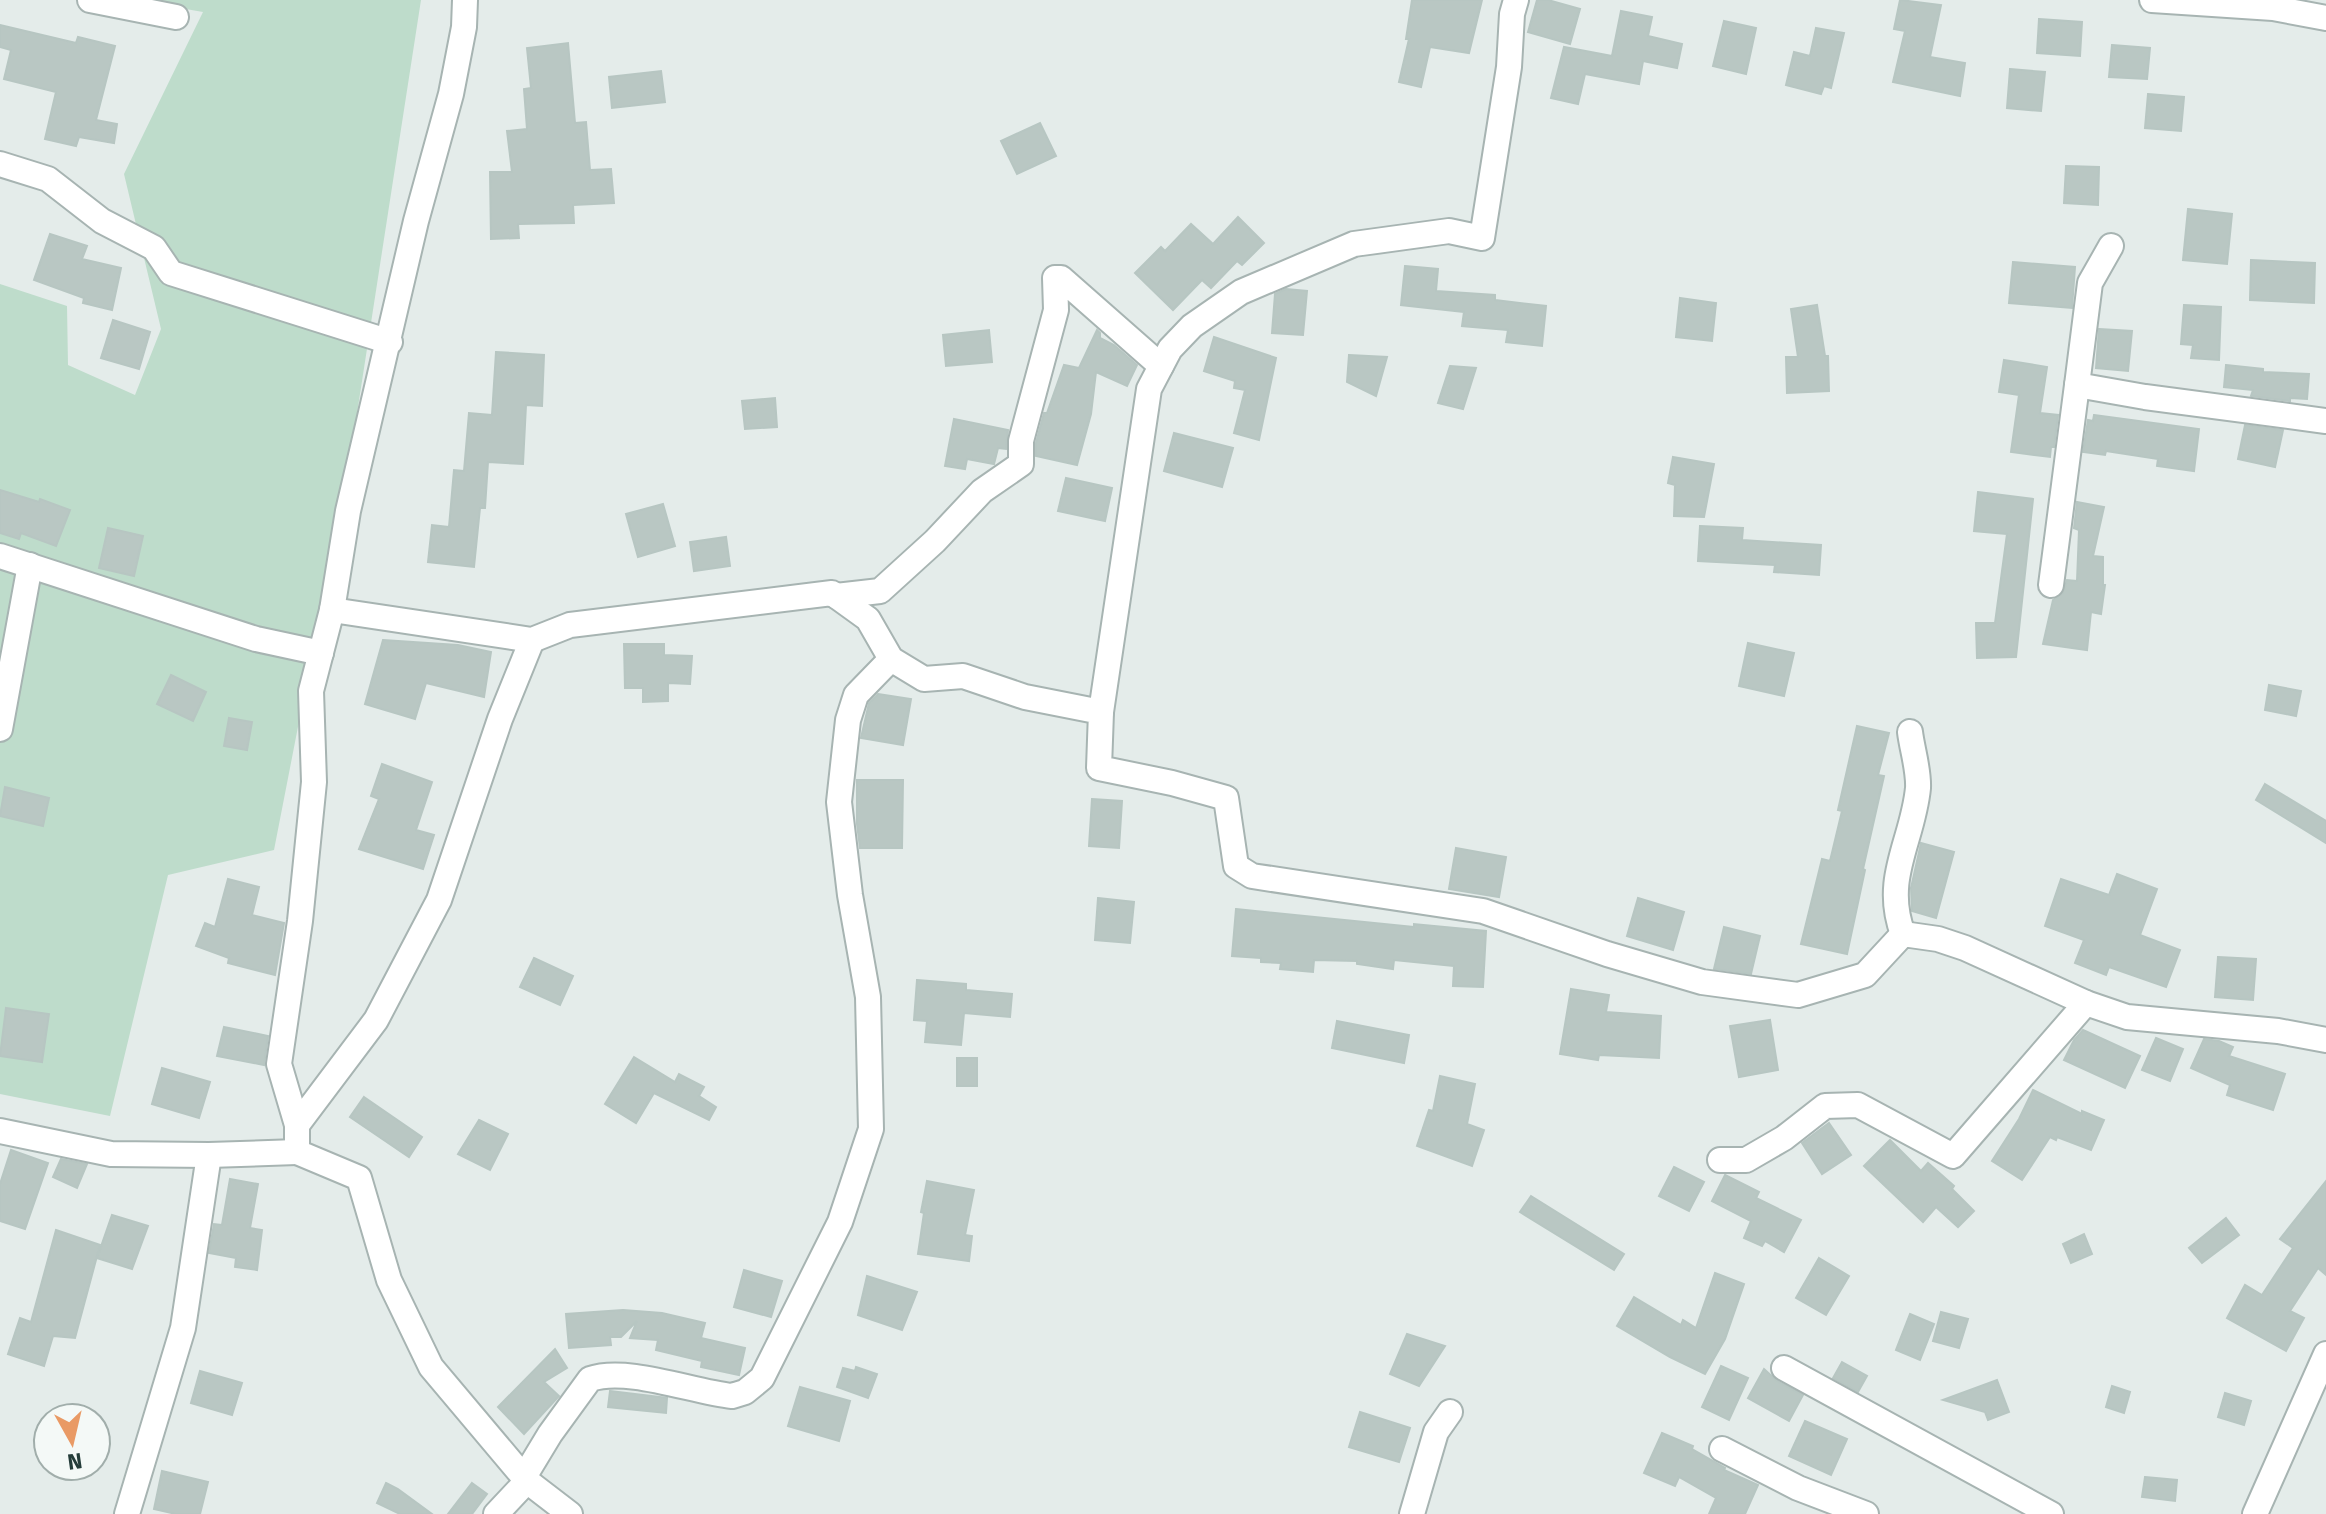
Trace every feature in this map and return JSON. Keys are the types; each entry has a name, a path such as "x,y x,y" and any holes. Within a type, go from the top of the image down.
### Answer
{"street":[{"path":"90,0 176,17"},
{"path":"297,1152 297,1125 279,1064 300,921 314,782 311,691 332,610 348,511 416,221 451,94 464,27 465,0"},
{"path":"1516,0 1512,14 1509,67 1482,238 1449,231 1354,244 1241,292 1192,326 1170,349 1149,389 1101,712 1099,768 1226,798 1236,866 1252,876 1483,911 1607,954 1702,982 1798,995 1865,975 1903,934"},
{"path":"2152,0 2273,8 2326,18"},
{"path":"0,164 48,179 102,221 154,248 171,273 390,342"},
{"path":"2051,585 2090,283 2111,246"},
{"path":"836,596 880,591 935,541 982,491 1021,464 1021,441 1056,310 1055,278 1061,278 1161,366"},
{"path":"2077,385 2326,421"},
{"path":"0,556 256,639 321,653"},
{"path":"0,729 30,565"},
{"path":"332,610 532,640 570,625 832,593 868,619 891,659 924,679 963,676 1025,697 1101,712"},
{"path":"297,1125 376,1020 439,900 500,719 532,640"},
{"path":"496,1514 525,1479 550,1434 590,1379 598,1376 639,1378 732,1396 745,1392 762,1378 840,1222 871,1129 871,1114 868,997 850,895 839,802 848,720 856,695 891,659"},
{"path":"1903,934 1896,916 1894,891 1918,786 1910,732"},
{"path":"1903,934 1938,939 1965,948 2086,1003 2127,1017 2278,1031 2326,1040"},
{"path":"1720,1160 1746,1160 1784,1138 1825,1106 1858,1105 1953,1156 2086,1003"},
{"path":"0,1131 111,1154 297,1152 359,1178 389,1280 431,1367 525,1479 570,1514"},
{"path":"127,1514 183,1328 209,1155"},
{"path":"2255,1514 2326,1354"},
{"path":"1784,1368 2051,1514"},
{"path":"1412,1514 1436,1432 1450,1412"},
{"path":"1722,1449 1798,1488 1866,1514"}],"green space":[{"path":"134,0 421,0 349,465 274,850 168,875 110,1116 0,1094 0,284 67,306 68,365 135,395 161,329 124,174 203,12"}],"building":[{"path":"1412,0 1482,0 1469,53 1430,47 1421,87 1399,82 1409,39 1406,39"},
{"path":"1537,0 1580,9 1570,44 1528,32"},
{"path":"1900,0 1941,5 1930,57 1965,63 1960,96 1893,82 1905,31 1894,29"},
{"path":"1621,11 1652,17 1648,36 1682,44 1677,68 1643,61 1639,84 1585,74 1578,104 1551,98 1564,47 1612,56"},
{"path":"2039,19 2082,22 2080,56 2037,53"},
{"path":"1724,21 1756,28 1746,74 1713,66"},
{"path":"0,25 76,43 78,37 115,46 96,120 117,124 114,143 79,137 76,146 45,139 56,92 4,79 11,50 0,47"},
{"path":"1816,28 1844,33 1831,88 1824,86 1821,94 1786,85 1794,52 1810,56"},
{"path":"568,43 575,123 586,122 590,170 611,169 614,203 573,205 574,223 518,224 519,238 491,239 490,172 512,172 507,131 527,129 524,89 531,88 527,48"},
{"path":"2112,45 2150,48 2147,79 2109,77"},
{"path":"2010,69 2045,72 2041,111 2007,108"},
{"path":"661,71 665,102 612,108 609,77"},
{"path":"2148,94 2184,97 2181,131 2145,128"},
{"path":"1040,123 1056,156 1017,174 1001,141"},
{"path":"2066,166 2099,167 2098,205 2064,203"},
{"path":"2188,209 2232,214 2227,264 2183,260"},
{"path":"1238,217 1264,243 1242,265 1237,261 1211,288 1202,280 1173,310 1135,273 1161,247 1165,251 1191,224 1213,244"},
{"path":"50,234 87,246 82,259 121,268 112,310 83,303 84,298 34,280"},
{"path":"2251,260 2315,263 2314,303 2250,300"},
{"path":"2013,262 2075,267 2072,308 2009,303"},
{"path":"1405,266 1438,269 1436,291 1495,295 1495,300 1546,306 1542,346 1506,342 1508,330 1462,326 1464,312 1401,305"},
{"path":"1286,289 1307,291 1303,335 1272,333 1275,294"},
{"path":"1680,298 1716,303 1712,341 1676,337"},
{"path":"1817,305 1825,356 1828,356 1829,391 1787,393 1786,357 1798,357 1791,309"},
{"path":"2184,305 2221,307 2219,360 2191,358 2193,345 2181,344"},
{"path":"113,320 150,332 139,369 101,358"},
{"path":"2099,329 2132,331 2128,371 2096,368"},
{"path":"989,330 992,362 946,366 943,335"},
{"path":"1097,330 1100,338 1114,345 1137,365 1127,386 1096,372 1091,414 1077,465 1036,456 1044,413 1047,413 1064,365 1079,368"},
{"path":"1214,337 1276,358 1259,440 1234,433 1245,390 1234,388 1235,381 1204,371"},
{"path":"496,352 544,355 542,406 526,405 523,464 488,462 485,508 480,508 474,567 428,562 432,525 449,527 454,470 464,471 469,413 492,415"},
{"path":"1349,355 1387,357 1376,396 1347,382"},
{"path":"2004,360 2047,367 2040,413 2058,415 2050,457 2011,452 2019,395 1999,392"},
{"path":"2226,365 2263,369 2263,372 2309,374 2307,399 2290,398 2290,401 2251,396 2253,390 2224,387"},
{"path":"1450,366 1476,368 1463,409 1438,403"},
{"path":"775,398 777,427 745,429 742,401"},
{"path":"2094,415 2199,429 2194,471 2157,466 2158,459 2106,451 2105,455 2083,452 2088,420 2093,421"},
{"path":"954,419 1008,430 1006,449 998,448 994,464 967,459 965,469 945,466"},
{"path":"2245,425 2283,430 2275,467 2238,459"},
{"path":"1174,433 1233,448 1222,487 1164,471"},
{"path":"1673,457 1714,464 1704,517 1674,516 1675,485 1668,483"},
{"path":"1066,478 1112,488 1105,521 1058,511"},
{"path":"0,490 70,510 56,546 21,533 19,539 0,533"},
{"path":"1978,492 2033,499 2016,657 1977,658 1976,623 1995,623 2007,534 1974,531"},
{"path":"2077,502 2104,507 2093,556 2103,557 2105,585 2101,614 2091,612 2087,650 2043,644 2053,600 2063,593 2067,580 2077,581 2079,530 2074,528"},
{"path":"663,504 675,546 638,557 626,514"},
{"path":"1700,526 1743,528 1742,540 1821,545 1819,575 1774,572 1775,565 1698,561"},
{"path":"108,528 143,536 134,576 99,568"},
{"path":"726,537 730,566 694,571 690,542"},
{"path":"383,640 458,645 491,652 484,697 426,683 415,719 365,704"},
{"path":"1748,643 1794,653 1784,696 1739,686"},
{"path":"624,644 664,644 664,655 692,656 690,684 668,683 668,701 643,702 643,688 625,688"},
{"path":"171,675 206,692 193,721 157,704"},
{"path":"2269,685 2301,691 2296,716 2265,710"},
{"path":"878,694 911,699 903,745 861,738 869,703"},
{"path":"229,718 252,722 247,750 224,746"},
{"path":"1857,726 1889,733 1878,775 1884,776 1847,954 1801,944 1822,859 1830,861"},
{"path":"382,764 432,782 416,830 434,835 423,869 359,849 379,799 371,796"},
{"path":"857,780 903,780 902,848 860,848"},
{"path":"2265,784 2326,821 2326,843 2256,800"},
{"path":"5,787 49,798 43,826 0,816"},
{"path":"1092,799 1122,801 1119,848 1089,846"},
{"path":"1921,843 1954,852 1936,918 1912,911 1911,888"},
{"path":"1456,848 1506,857 1499,897 1449,889"},
{"path":"2117,874 2157,889 2140,935 2180,950 2166,987 2109,967 2106,975 2075,963 2084,940 2045,926 2061,879 2109,895"},
{"path":"228,879 259,887 252,915 284,923 275,975 228,963 229,958 196,946 205,923 215,927"},
{"path":"1098,898 1134,902 1130,943 1095,940"},
{"path":"1638,898 1684,912 1673,950 1627,936"},
{"path":"1236,909 1486,931 1483,987 1453,986 1454,966 1394,960 1393,969 1357,964 1357,961 1314,960 1313,972 1280,969 1281,963 1261,962 1261,958 1232,956"},
{"path":"1724,927 1760,936 1751,974 1714,969"},
{"path":"2218,957 2256,959 2253,1000 2215,997"},
{"path":"534,958 573,976 560,1005 520,987"},
{"path":"917,980 966,984 966,990 1012,994 1010,1017 964,1013 961,1045 925,1042 927,1021 914,1020"},
{"path":"1571,989 1609,995 1606,1012 1661,1016 1659,1058 1599,1055 1598,1060 1560,1054"},
{"path":"6,1008 49,1014 42,1062 0,1056"},
{"path":"1770,1020 1778,1070 1739,1077 1730,1026"},
{"path":"1337,1021 1409,1035 1404,1063 1332,1048"},
{"path":"224,1027 268,1036 264,1065 217,1056"},
{"path":"2083,1030 2140,1056 2125,1088 2064,1060"},
{"path":"2156,1038 2183,1049 2170,1081 2142,1070"},
{"path":"2204,1039 2233,1047 2229,1056 2285,1074 2273,1110 2227,1095 2230,1085 2191,1068"},
{"path":"634,1057 675,1082 679,1074 704,1087 699,1096 716,1107 709,1120 654,1093 636,1123 605,1104"},
{"path":"957,1058 977,1058 977,1086 957,1086"},
{"path":"162,1068 210,1082 199,1118 152,1104"},
{"path":"1440,1076 1475,1084 1467,1124 1484,1130 1472,1166 1417,1146 1429,1110 1433,1111"},
{"path":"2033,1090 2082,1114 2082,1111 2104,1120 2091,1150 2050,1137 2022,1180 1992,1161"},
{"path":"364,1097 422,1137 409,1157 350,1117"},
{"path":"479,1120 508,1134 490,1170 458,1154"},
{"path":"1829,1123 1851,1155 1822,1174 1802,1143"},
{"path":"1890,1140 1921,1171 1928,1163 1954,1186 1952,1189 1974,1211 1958,1227 1936,1207 1923,1222 1864,1166"},
{"path":"11,1150 48,1163 25,1229 0,1221 0,1184"},
{"path":"61,1159 87,1164 77,1188 53,1177"},
{"path":"1674,1167 1704,1182 1689,1211 1659,1196"},
{"path":"1725,1175 1759,1192 1756,1198 1801,1220 1784,1252 1765,1241 1762,1246 1744,1238 1751,1221 1712,1201"},
{"path":"230,1179 258,1184 250,1228 262,1230 257,1270 235,1267 236,1258 209,1253 214,1224 222,1225"},
{"path":"927,1181 974,1190 965,1235 972,1236 969,1261 918,1254"},
{"path":"2326,1181 2326,1275 2318,1268 2290,1311 2304,1318 2286,1351 2227,1318 2245,1285 2262,1295 2293,1248 2280,1239"},
{"path":"1531,1196 1624,1254 1614,1270 1520,1212"},
{"path":"112,1215 148,1226 132,1269 97,1258"},
{"path":"2226,1218 2239,1235 2202,1263 2189,1248"},
{"path":"56,1230 100,1245 75,1338 53,1336 44,1366 8,1354 20,1318 31,1322"},
{"path":"2084,1234 2092,1254 2071,1263 2063,1244"},
{"path":"1819,1258 1849,1276 1826,1315 1796,1298"},
{"path":"744,1270 782,1281 771,1317 734,1307"},
{"path":"1715,1273 1744,1284 1725,1339 1705,1374 1617,1326 1634,1297 1681,1325 1683,1320 1696,1328"},
{"path":"867,1276 917,1292 902,1330 858,1315"},
{"path":"623,1310 662,1313 705,1323 701,1338 745,1348 739,1375 701,1367 702,1361 656,1350 658,1340 630,1338 637,1321 621,1337 610,1337 611,1345 569,1348 566,1314"},
{"path":"1941,1312 1968,1319 1959,1348 1933,1341"},
{"path":"1910,1314 1934,1324 1920,1360 1896,1350"},
{"path":"1407,1334 1445,1346 1419,1386 1390,1374"},
{"path":"555,1349 567,1368 544,1382 559,1396 524,1434 498,1407"},
{"path":"1842,1362 1867,1376 1858,1392 1833,1378"},
{"path":"1721,1366 1748,1378 1729,1420 1702,1407"},
{"path":"856,1367 877,1374 868,1398 837,1387 843,1368 855,1371"},
{"path":"1764,1369 1777,1381 1803,1395 1789,1421 1748,1398"},
{"path":"200,1371 242,1383 232,1415 191,1403"},
{"path":"1997,1380 2009,1412 1988,1420 1985,1412 1943,1400"},
{"path":"2112,1386 2130,1392 2124,1413 2106,1407"},
{"path":"800,1387 850,1401 839,1441 788,1426"},
{"path":"610,1391 667,1398 666,1413 608,1407"},
{"path":"2225,1393 2251,1401 2244,1425 2218,1417"},
{"path":"1360,1412 1410,1428 1399,1462 1349,1447"},
{"path":"1805,1421 1847,1439 1831,1475 1789,1456"},
{"path":"1662,1433 1693,1446 1692,1449 1724,1470 1758,1485 1745,1514 1709,1514 1716,1498 1679,1477 1675,1486 1644,1473"},
{"path":"162,1471 208,1482 200,1514 176,1514 154,1509"},
{"path":"2145,1477 2177,1480 2175,1501 2142,1497"},
{"path":"386,1483 432,1514 400,1514 377,1503"},
{"path":"472,1483 487,1494 472,1514 448,1514"}]}
